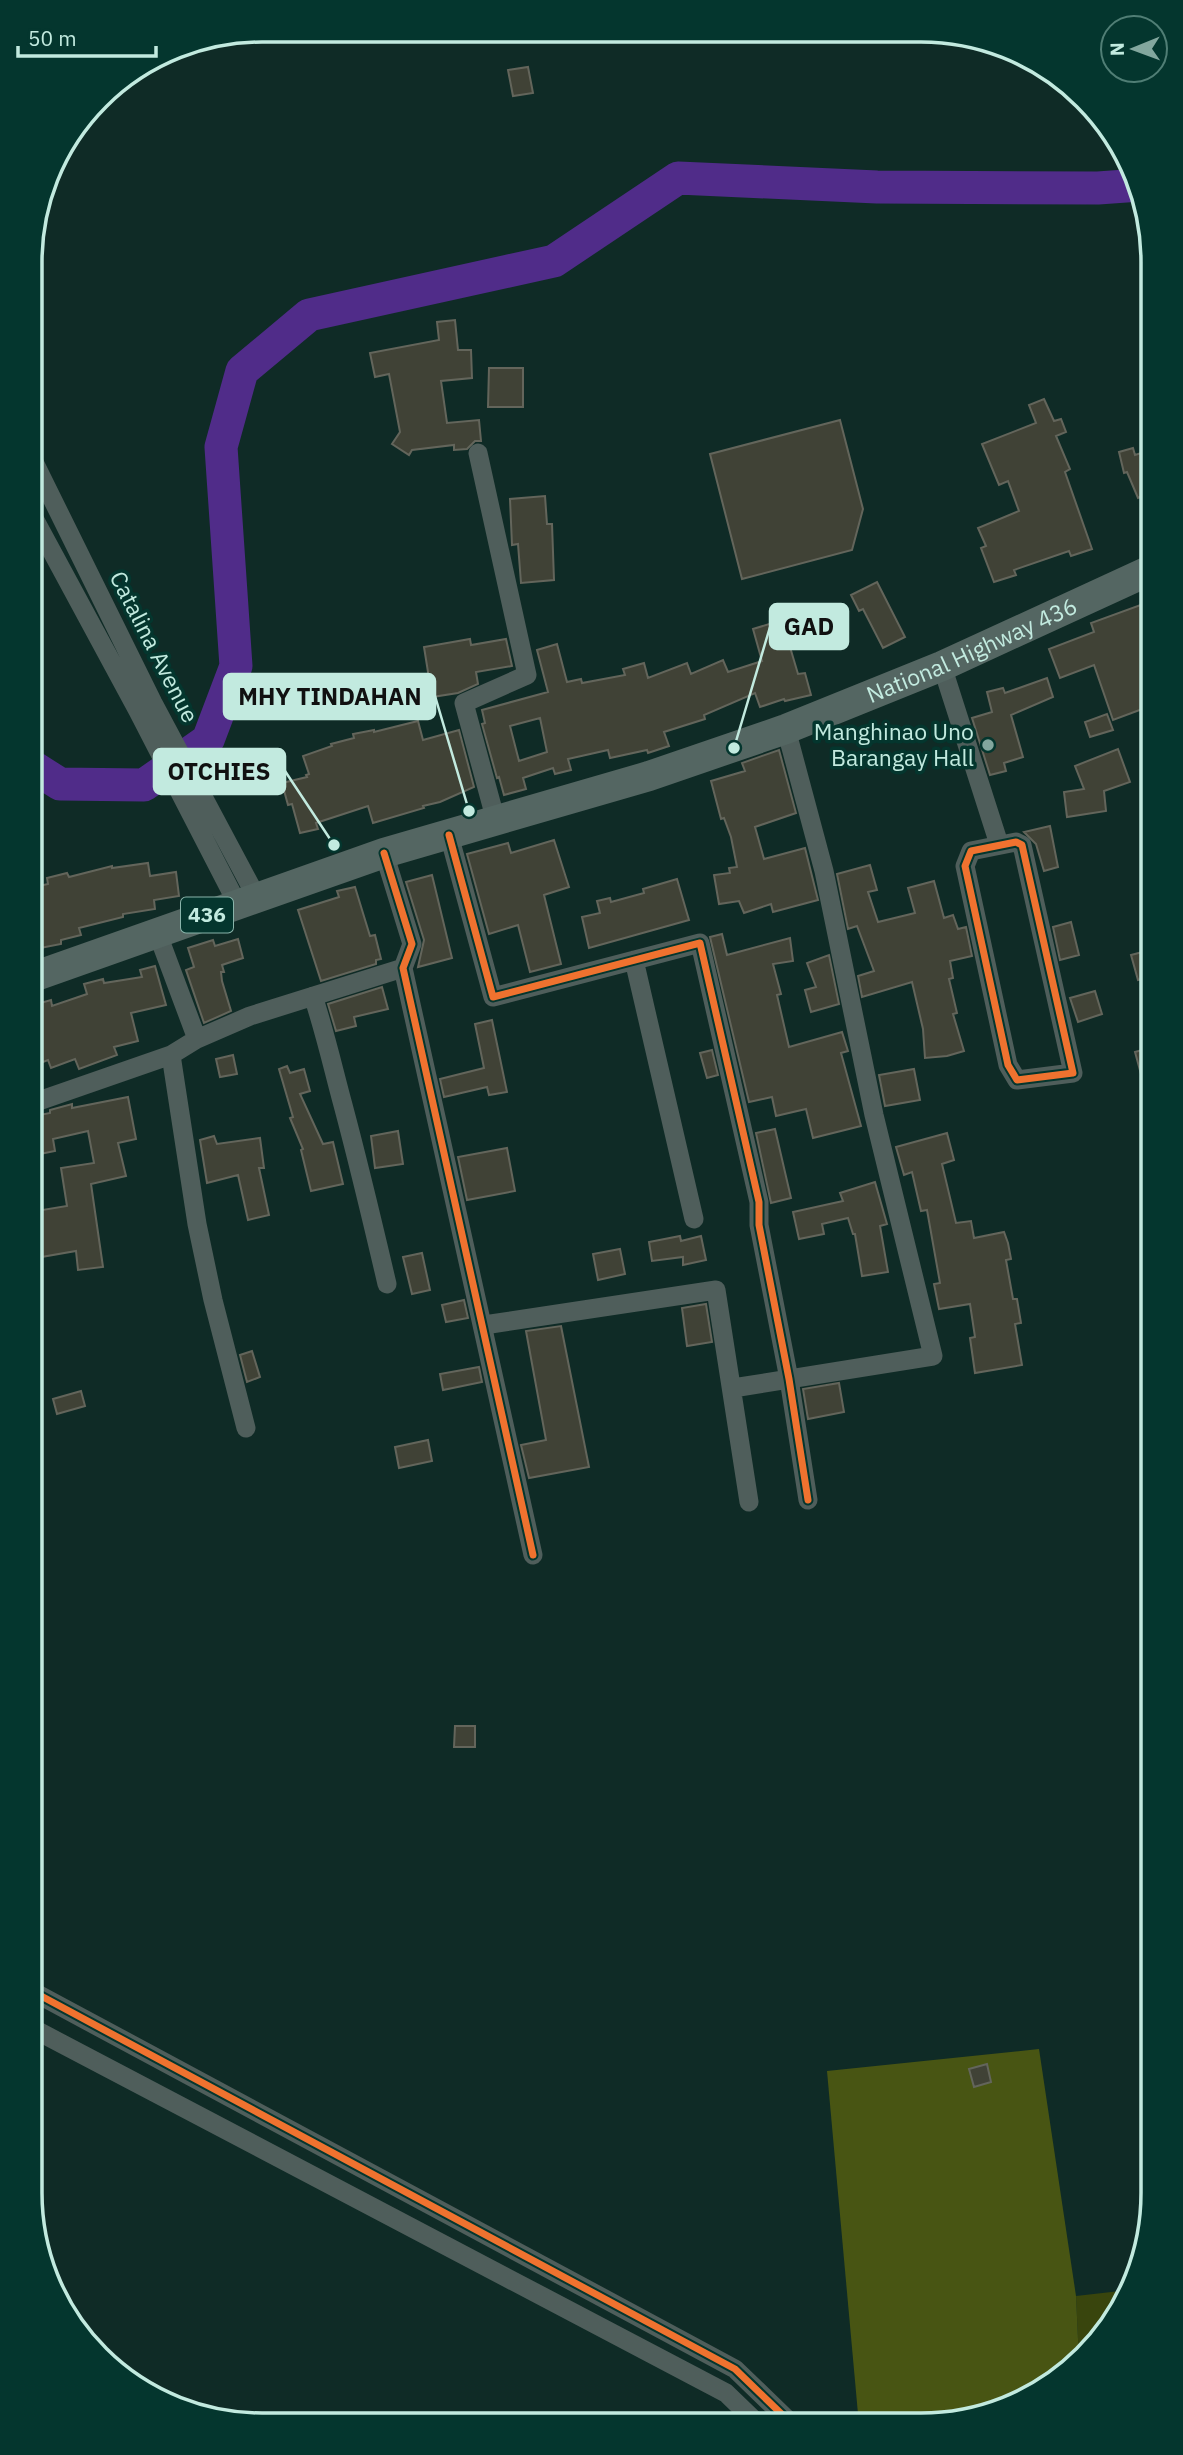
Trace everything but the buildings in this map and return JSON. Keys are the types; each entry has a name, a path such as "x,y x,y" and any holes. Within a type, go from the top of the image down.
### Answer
{"main road":[{"name":"National Highway 436","path":"42,974 384,853 649,776 786,729 942,666 1141,575"}],"street":[{"path":"478,453 527,675 464,703 496,821"},
{"name":"Catalina Avenue","path":"42,480 145,707"},
{"name":"Catalina Avenue","path":"42,531 145,707 248,902"},
{"path":"942,666 999,844"},
{"path":"733,1388 933,1356 874,1115 824,871 786,729"},
{"path":"449,835 493,997 700,943 758,1202 759,1225 789,1379 808,1500"},
{"path":"1016,842 1022,845 1073,1073 1017,1080 1008,1065 965,866 971,851 999,844 1016,842"},
{"path":"384,853 412,944 403,968 533,1555"},
{"path":"157,932 197,1039"},
{"path":"634,960 694,1219"},
{"path":"42,1100 171,1055 197,1039 250,1017 403,968"},
{"path":"313,996 328,1040 358,1156 387,1284"},
{"path":"171,1055 200,1237 213,1300 246,1428"},
{"path":"484,1325 716,1290 749,1502"},
{"path":"42,1996 735,2369 781,2413"},
{"path":"42,2033 726,2393 747,2413"}],"green space":[{"path":"1039,2049 1076,2296 1078,2347 1055,2368 1018,2390 964,2409 921,2413 858,2413 827,2071"},
{"path":"1117,2291 1096,2327 1078,2347 1076,2296"}],"waterway":[{"path":"42,773 60,784 144,785 208,740 236,666 221,447 242,371 309,315 554,261 678,178 877,187 1127,186"}],"cycle path":[{"path":"449,835 493,997 700,943 759,1202 759,1225 789,1379 808,1500"},
{"path":"1016,842 1022,845 1073,1073 1017,1080 1008,1065 965,866 971,851 1016,842"},
{"path":"384,853 412,944 403,968 533,1555"},
{"path":"42,1996 735,2369 781,2413"}],"place":[{"name":"Manghinao Uno Barangay Hall","path":"988,745"},
{"name":"GAD","path":"734,748"},
{"name":"MHY TINDAHAN","path":"469,811"},
{"name":"OTCHIES","path":"334,845"}]}
